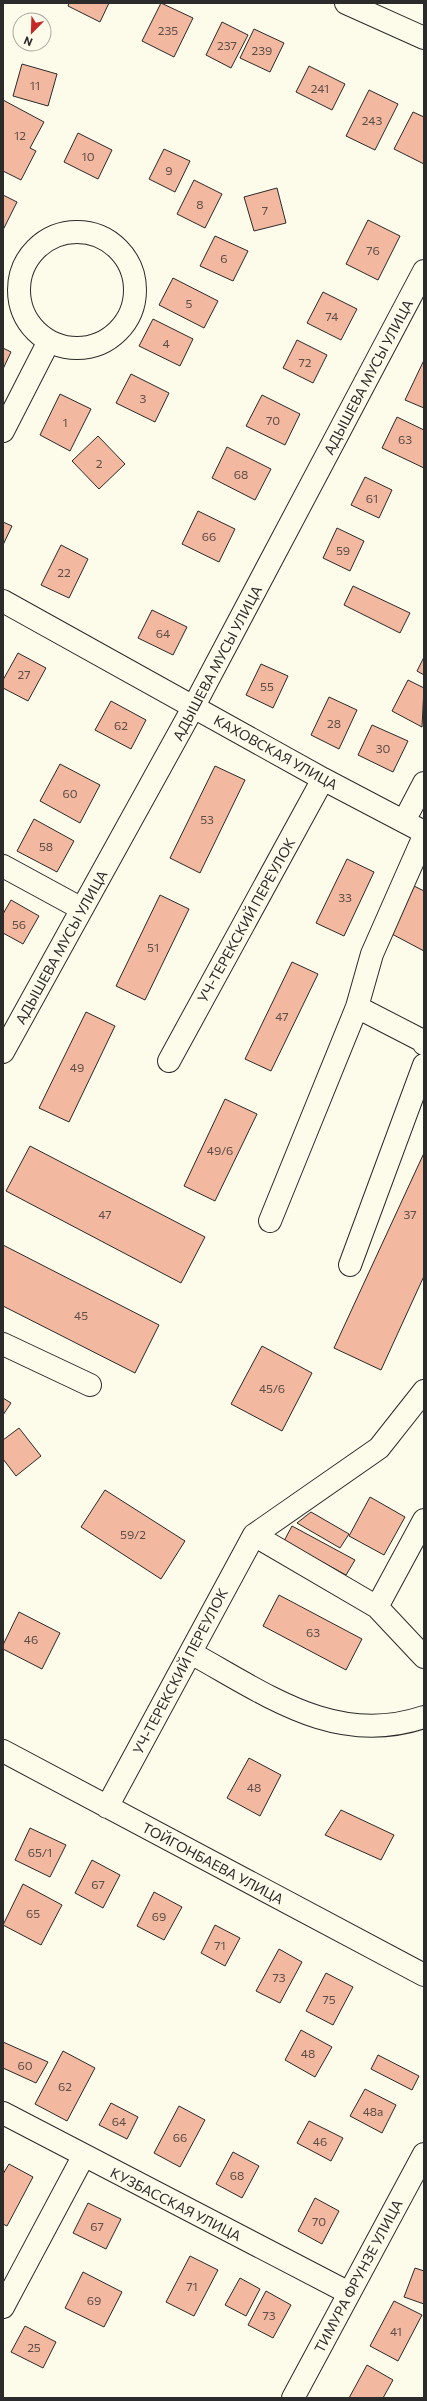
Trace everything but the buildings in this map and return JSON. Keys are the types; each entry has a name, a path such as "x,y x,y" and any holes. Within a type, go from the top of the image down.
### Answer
{"street":[{"path":"346,3 424,38"},
{"path":"83,232 103,237 121,252 132,269 135,297 130,315 118,332 101,343 81,348 68,348 49,341 31,326 21,308 19,288 23,267 34,250 50,238 63,233 83,232"},
{"name":"АДЫШЕВА МУСЫ УЛИЦА","path":"3,1052 194,706 424,270"},
{"path":"3,430 49,341"},
{"name":"КАХОВСКАЯ УЛИЦА","path":"3,601 323,779 424,832"},
{"name":"УЧ-ТЕРЕКСКИЙ ПЕРЕУЛОК","path":"169,1061 323,779"},
{"path":"404,821 424,783"},
{"path":"270,1221 357,1007 372,954 424,836"},
{"path":"3,866 82,909"},
{"path":"357,1007 423,1041 424,1044"},
{"path":"350,1265 424,1065"},
{"path":"3,1344 90,1385"},
{"name":"УЧ-ТЕРЕКСКИЙ ПЕРЕУЛОК","path":"107,1807 254,1535 379,1448 424,1391"},
{"path":"377,1607 424,1520"},
{"path":"254,1535 377,1607 424,1657"},
{"path":"191,1653 293,1708 326,1720 350,1726 382,1726 424,1717"},
{"name":"ТОЙГОНБАЕВА УЛИЦА","path":"3,1751 424,1975"},
{"name":"КУЗБАССКАЯ УЛИЦА","path":"3,2113 83,2157 349,2293"},
{"name":"ТИМУРА ФРУНЗЕ УЛИЦА","path":"292,2398 424,2154"},
{"path":"3,2307 83,2157"}]}
